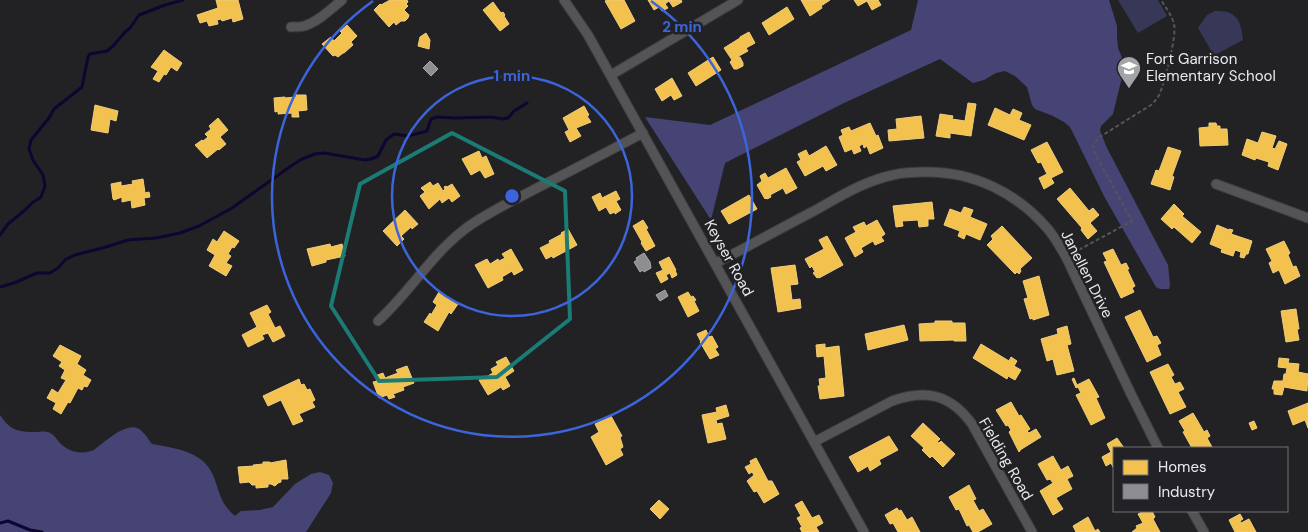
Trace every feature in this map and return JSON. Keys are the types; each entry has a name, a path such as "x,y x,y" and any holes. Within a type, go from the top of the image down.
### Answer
{"street":[{"path":"291,27 304,26 326,13 342,0"},
{"name":"Keyser Road","path":"564,0 588,34 644,133 864,532"},
{"path":"611,75 738,0"},
{"path":"378,321 396,304 433,259 464,230 498,208 644,133"},
{"name":"Janellen Drive","path":"716,263 853,190 880,178 895,174 937,172 974,179 989,185 1007,193 1023,204 1048,228 1056,240 1158,447"},
{"path":"1216,184 1308,218"},
{"name":"Fielding Road","path":"814,442 892,401 904,397 924,395 943,399 959,409 972,424 1032,532"},
{"path":"1193,512 1204,532"}],"path":[{"path":"1073,254 1132,221 1094,152 1093,146 1098,138 1152,105 1160,92 1173,44 1174,33 1174,24 1161,0"}],"highlighted area":[{"path":"452,133 565,191 570,319 497,377 379,381 331,306 360,184"}],"shaded area":[{"path":"918,0 1109,0 1117,26 1118,48 1125,65 1113,114 1101,126 1100,131 1168,265 1169,289 1156,287 1105,198 1070,127 1053,116 1035,109 1027,87 1015,76 1005,71 973,83 940,59 844,103 725,163 711,220 645,117 710,125 911,30"},
{"path":"1118,0 1158,0 1167,16 1138,33"},
{"path":"1215,11 1228,12 1236,18 1241,27 1243,40 1215,55 1198,28 1207,15"},
{"path":"0,415 7,424 15,429 49,433 66,448 80,452 94,450 122,430 134,427 139,429 152,444 187,452 202,461 213,475 223,501 235,516 241,511 273,507 295,484 311,474 320,472 329,475 333,483 331,493 306,532 0,532"}],"building: Homes":[{"path":"216,0 238,0 243,19 233,22 232,18 222,21 221,19 217,20 218,24 209,26 207,21 200,23 197,15 218,8"},
{"path":"390,0 407,0 406,4 408,6 404,10 409,15 405,21 401,21 396,25 394,22 389,27 374,10 380,4"},
{"path":"624,0 635,21 621,29 605,1"},
{"path":"648,0 681,0 682,2 673,7 669,1 665,4 668,8 662,11 659,7 654,10"},
{"path":"801,0 830,0 810,16"},
{"path":"854,0 878,0 881,5 872,10 867,1 858,6"},
{"path":"493,2 501,13 503,12 509,24 500,31 483,10"},
{"path":"787,7 794,19 769,35 762,23"},
{"path":"347,25 357,36 351,42 353,45 338,57 333,56 322,44 331,37 334,41 342,33 340,31"},
{"path":"749,32 755,43 746,48 748,51 737,57 740,57 743,66 734,69 730,62 732,60 724,48"},
{"path":"426,33 430,40 429,49 418,46 420,37"},
{"path":"164,50 182,63 177,71 171,67 159,82 153,79 158,71 151,67"},
{"path":"713,57 721,70 696,86 688,73"},
{"path":"672,78 682,96 674,100 671,95 662,101 655,89"},
{"path":"296,95 306,95 307,110 298,111 299,117 292,117 292,113 278,114 278,111 275,112 274,98 296,97"},
{"path":"968,103 976,104 971,136 950,133 950,138 936,136 940,114 953,116 952,119 965,121"},
{"path":"95,105 118,111 116,121 110,119 108,133 91,130"},
{"path":"584,106 591,122 576,128 581,136 570,142 565,132 569,130 563,118"},
{"path":"995,108 1010,115 1013,109 1022,113 1019,120 1031,125 1024,140 988,125"},
{"path":"921,116 924,138 889,141 888,130 897,129 896,119"},
{"path":"218,118 228,130 220,137 226,144 207,158 195,145 208,137 205,134 211,129 209,126"},
{"path":"870,123 876,136 878,135 883,148 870,154 867,146 864,148 863,144 859,146 861,151 854,154 852,149 845,152 839,137 843,135 841,130 849,127 851,131"},
{"path":"1209,123 1216,123 1217,126 1220,126 1220,129 1227,129 1228,145 1200,146 1199,128 1209,127"},
{"path":"1262,132 1276,136 1272,148 1275,149 1279,141 1287,144 1278,170 1268,166 1269,162 1256,158 1255,160 1242,155 1247,139 1258,143"},
{"path":"1047,142 1063,172 1051,178 1054,183 1044,189 1039,178 1047,174 1041,162 1038,163 1031,150"},
{"path":"826,146 837,165 826,171 823,166 805,176 797,162 801,160 798,154 806,150 809,156"},
{"path":"1168,147 1181,151 1172,176 1174,177 1170,190 1151,184 1156,170 1159,171"},
{"path":"479,151 482,158 486,156 494,174 485,178 480,170 471,175 462,159"},
{"path":"786,168 797,188 786,194 783,188 765,199 757,185 762,181 760,176 765,173 768,178"},
{"path":"143,179 145,193 149,192 150,197 144,198 145,205 132,208 131,200 122,202 122,197 113,199 111,184 121,182 121,186 133,184 132,181"},
{"path":"430,182 433,186 438,183 443,191 444,187 452,184 460,196 452,202 449,198 442,203 440,199 429,209 420,196 425,192 421,188"},
{"path":"1070,188 1089,211 1093,208 1099,215 1090,223 1097,231 1088,239 1081,230 1082,228 1057,199"},
{"path":"616,191 620,199 616,201 621,210 615,214 615,212 610,214 606,207 599,211 592,197 600,193 602,198"},
{"path":"749,195 757,209 729,224 721,211"},
{"path":"932,202 934,219 928,219 928,226 919,227 918,220 902,221 903,226 896,227 893,206"},
{"path":"1174,204 1184,214 1182,216 1201,232 1192,243 1174,227 1172,229 1161,219"},
{"path":"964,207 973,210 970,217 987,224 980,240 966,234 964,239 958,236 960,231 944,225 950,209 961,213"},
{"path":"405,210 418,224 412,229 411,227 401,236 404,239 397,246 383,231"},
{"path":"643,220 655,246 646,251 633,226"},
{"path":"877,220 885,234 881,237 884,241 875,245 873,241 861,248 863,252 855,257 845,238 856,232 853,227 864,222 866,226"},
{"path":"1217,225 1233,230 1231,234 1252,241 1248,254 1244,258 1240,257 1241,252 1235,250 1233,256 1221,252 1222,249 1210,244"},
{"path":"1002,226 1032,258 1020,269 1019,274 1017,272 1015,274 987,245 993,239 991,236"},
{"path":"568,229 577,245 553,258 552,256 546,259 540,248"},
{"path":"224,231 239,241 228,254 231,256 226,263 232,266 226,276 209,266 215,255 207,250 213,239 217,242"},
{"path":"827,236 843,265 817,278 813,273 815,272 812,266 810,268 805,259 824,249 819,240"},
{"path":"1284,241 1290,253 1288,255 1293,267 1296,266 1300,276 1285,284 1279,270 1273,273 1269,263 1272,261 1266,249"},
{"path":"330,244 331,247 342,244 345,256 326,260 326,262 312,266 307,249"},
{"path":"511,249 523,270 514,275 512,271 502,277 503,280 488,288 475,265 487,259 490,264 498,259 499,261 505,258 502,254"},
{"path":"1113,249 1121,265 1126,263 1135,286 1132,288 1134,292 1121,298 1104,262 1107,261 1103,253"},
{"path":"669,257 677,275 672,278 670,273 666,275 668,279 661,283 656,273 663,270 659,262"},
{"path":"795,265 798,284 790,285 792,300 800,299 801,308 778,312 771,268"},
{"path":"1039,276 1049,315 1033,320 1033,318 1030,319 1024,299 1028,298 1023,281"},
{"path":"439,292 458,304 451,314 449,312 438,331 424,322 437,305 433,302"},
{"path":"688,292 696,300 694,301 699,311 688,317 678,297"},
{"path":"267,305 271,312 268,314 275,328 280,326 285,336 273,342 268,333 262,335 264,339 248,347 242,335 257,327 250,313"},
{"path":"1296,309 1299,340 1286,342 1281,311"},
{"path":"1140,310 1153,337 1157,336 1161,343 1157,345 1161,355 1147,362 1125,317"},
{"path":"935,321 965,323 966,341 920,341 919,324 935,323"},
{"path":"904,325 908,340 868,350 865,334"},
{"path":"1067,326 1071,344 1067,345 1074,371 1057,375 1053,359 1047,361 1041,339 1058,334 1057,329"},
{"path":"706,330 709,337 712,336 718,347 715,349 719,355 710,359 697,334"},
{"path":"825,344 825,348 839,346 844,396 820,399 819,379 826,378 824,356 817,357 816,345"},
{"path":"981,344 1009,361 1011,357 1017,361 1014,366 1021,370 1015,380 1008,376 1007,379 973,358"},
{"path":"60,345 81,356 77,364 86,370 83,375 91,380 87,387 84,386 82,390 78,388 70,403 68,402 61,414 53,409 56,403 47,398 52,389 58,393 66,380 61,378 65,370 59,366 62,362 53,356"},
{"path":"506,357 514,371 505,377 510,386 503,390 501,387 488,395 479,380 493,373 491,369 498,365 496,362"},
{"path":"1279,358 1289,359 1288,363 1299,364 1298,372 1308,374 1307,391 1284,387 1282,395 1274,394 1274,389 1272,389 1274,381 1283,381 1287,368 1278,367"},
{"path":"1168,364 1174,375 1171,377 1175,384 1180,382 1184,389 1178,392 1186,407 1170,414 1150,372"},
{"path":"407,366 414,383 403,387 404,390 393,394 395,397 389,399 387,395 379,398 373,382 377,381 375,376 383,373 385,378 398,373 396,370"},
{"path":"1074,378 1077,385 1089,379 1099,397 1096,398 1105,418 1091,425 1076,395 1081,393 1078,387 1076,388 1072,379"},
{"path":"299,379 301,385 304,384 307,390 310,389 315,400 312,402 315,407 299,414 303,421 293,425 281,400 268,406 263,396"},
{"path":"1011,402 1019,416 1021,415 1030,429 1027,431 1029,433 1036,429 1041,437 1019,452 1009,432 1011,430 1008,425 1006,426 996,410"},
{"path":"1308,403 1308,428 1305,420 1293,425 1288,411"},
{"path":"726,405 729,416 716,420 717,424 722,423 726,439 708,443 702,415 717,412 716,408"},
{"path":"1193,413 1204,432 1207,430 1210,436 1207,438 1212,447 1191,447 1179,421"},
{"path":"611,416 622,436 620,437 623,447 620,449 623,455 606,465 591,437 599,432 595,424"},
{"path":"1254,421 1257,428 1252,430 1249,423"},
{"path":"923,423 940,439 937,442 941,441 955,454 943,467 932,456 930,458 922,450 924,448 911,436"},
{"path":"889,436 898,450 879,460 881,464 870,471 868,466 858,472 849,457"},
{"path":"1117,438 1123,447 1113,447 1113,467 1111,463 1106,466 1102,457 1111,452 1107,444"},
{"path":"1053,456 1061,470 1068,466 1073,476 1067,479 1072,489 1056,498 1063,509 1053,515 1040,491 1053,483 1050,479 1047,480 1038,464"},
{"path":"756,458 768,481 772,481 779,494 764,503 757,491 754,492 747,481 754,475 752,472 749,474 745,467"},
{"path":"286,460 288,479 281,479 281,482 275,486 268,484 268,487 256,488 256,485 252,485 249,482 240,483 238,467"},
{"path":"969,485 976,499 973,500 979,511 983,509 992,524 978,532 973,532 969,525 967,526 959,509 956,510 949,497"},
{"path":"659,500 669,509 660,519 650,509"},
{"path":"802,501 812,518 819,515 823,523 816,527 819,532 802,532 800,528 802,527 797,518 801,516 795,505"},
{"path":"897,508 899,511 901,510 907,520 912,517 920,532 898,532 893,523 890,524 885,515"},
{"path":"1152,512 1155,517 1153,519 1160,532 1132,532 1137,528 1136,526 1143,523 1138,514"},
{"path":"1240,514 1243,519 1240,521 1241,523 1249,519 1256,532 1235,532 1229,520"},
{"path":"1088,517 1095,531 1098,529 1100,532 1076,532 1073,526"}],"building: Industry":[{"path":"430,61 438,69 431,76 423,68"},
{"path":"644,253 650,262 651,268 640,272 634,262 637,260 636,258"},
{"path":"665,290 668,296 660,301 656,295"}],"waterway":[{"path":"0,235 8,224 41,197 45,186 43,175 33,160 29,149 31,140 54,109 82,87 90,54 107,51 130,28 139,15 183,0"},
{"path":"0,287 37,273 50,273 58,268 66,259 75,255 128,240 156,238 180,233 199,226 232,208 302,159 315,154 324,153 365,160 371,159 378,156 386,140 394,134 408,136 427,131 431,119 437,117 491,117 503,119 508,118 514,111 527,103"},
{"path":"0,523 8,521 30,530 42,532"}],"place":[{"name":"Fort Garrison Elementary School","path":"1129,89"}]}
